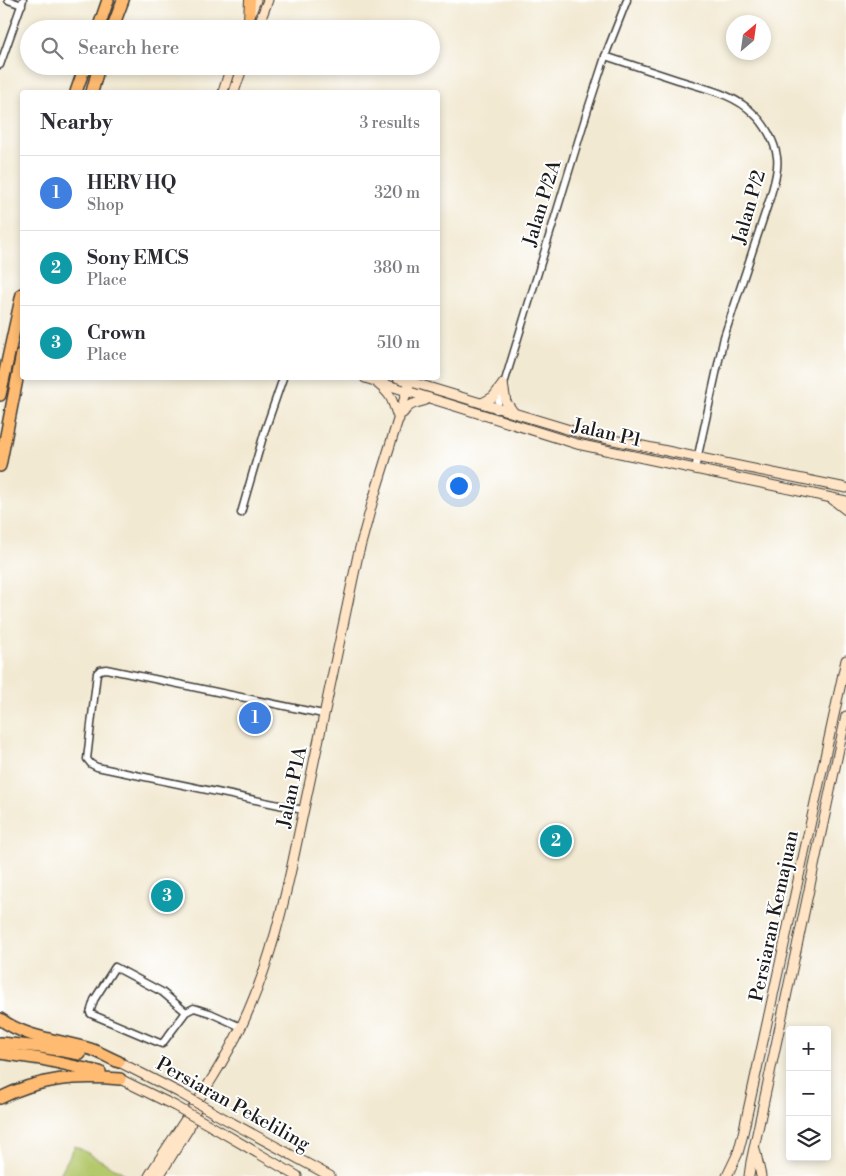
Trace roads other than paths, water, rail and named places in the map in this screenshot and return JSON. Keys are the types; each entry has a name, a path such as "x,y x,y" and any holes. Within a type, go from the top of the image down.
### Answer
{"highway":[{"path":"101,20 108,0"},
{"path":"115,20 123,0"},
{"path":"77,90 82,75"},
{"path":"93,90 97,75"},
{"path":"0,395 20,303"},
{"path":"0,466 20,364"},
{"path":"0,1019 9,1025 35,1035 91,1049 119,1062"},
{"path":"0,1043 41,1047 119,1062"},
{"path":"0,1053 93,1070 120,1079"},
{"path":"0,1098 18,1089 64,1078 97,1077 120,1079"}],"main road":[{"path":"248,20 250,0"},
{"path":"248,20 256,0"},
{"path":"260,20 268,0"},
{"path":"224,90 228,75"},
{"path":"235,90 240,75"},
{"name":"Jalan P1","path":"372,380 577,444 846,501"},
{"name":"Jalan P1","path":"406,380 580,434 845,487"},
{"path":"375,381 392,398 399,419"},
{"name":"Jalan P1A","path":"149,1176 204,1091 241,1027 269,956 281,914 358,555 372,500 410,381"},
{"path":"482,403 493,398 503,384"},
{"path":"503,384 508,406 515,414"},
{"path":"399,419 410,404 429,398"},
{"path":"830,497 846,510"},
{"name":"Persiaran Kemajuan","path":"727,1176 738,1154 742,1138 846,660"},
{"name":"Persiaran Kemajuan","path":"749,1176 845,730 846,716"},
{"name":"Persiaran Pekeliling","path":"119,1062 180,1093 330,1176"},
{"name":"Persiaran Pekeliling","path":"120,1079 173,1105 296,1176"},
{"path":"159,1176 189,1128 204,1091"},
{"path":"754,1146 760,1176"}],"street":[{"path":"1,61 22,2 8,0"},
{"name":"Jalan P/2A","path":"494,418 544,248 605,56 621,13 628,0"},
{"name":"Jalan P/2","path":"605,56 737,101 754,113 761,122 772,140 777,158 774,185 724,338 695,469"},
{"path":"241,513 265,430 282,380"},
{"path":"303,810 97,767 91,764 87,759 97,673 100,670 106,670 323,714"},
{"path":"831,728 845,730"},
{"path":"186,1012 162,992 115,967 94,1000 90,1013 162,1044 186,1012 194,1008 241,1027"}],"place":[{"name":"HERV HQ","path":"255,718"},
{"name":"Sony EMCS","path":"556,841"},
{"name":"Crown","path":"167,896"}]}
